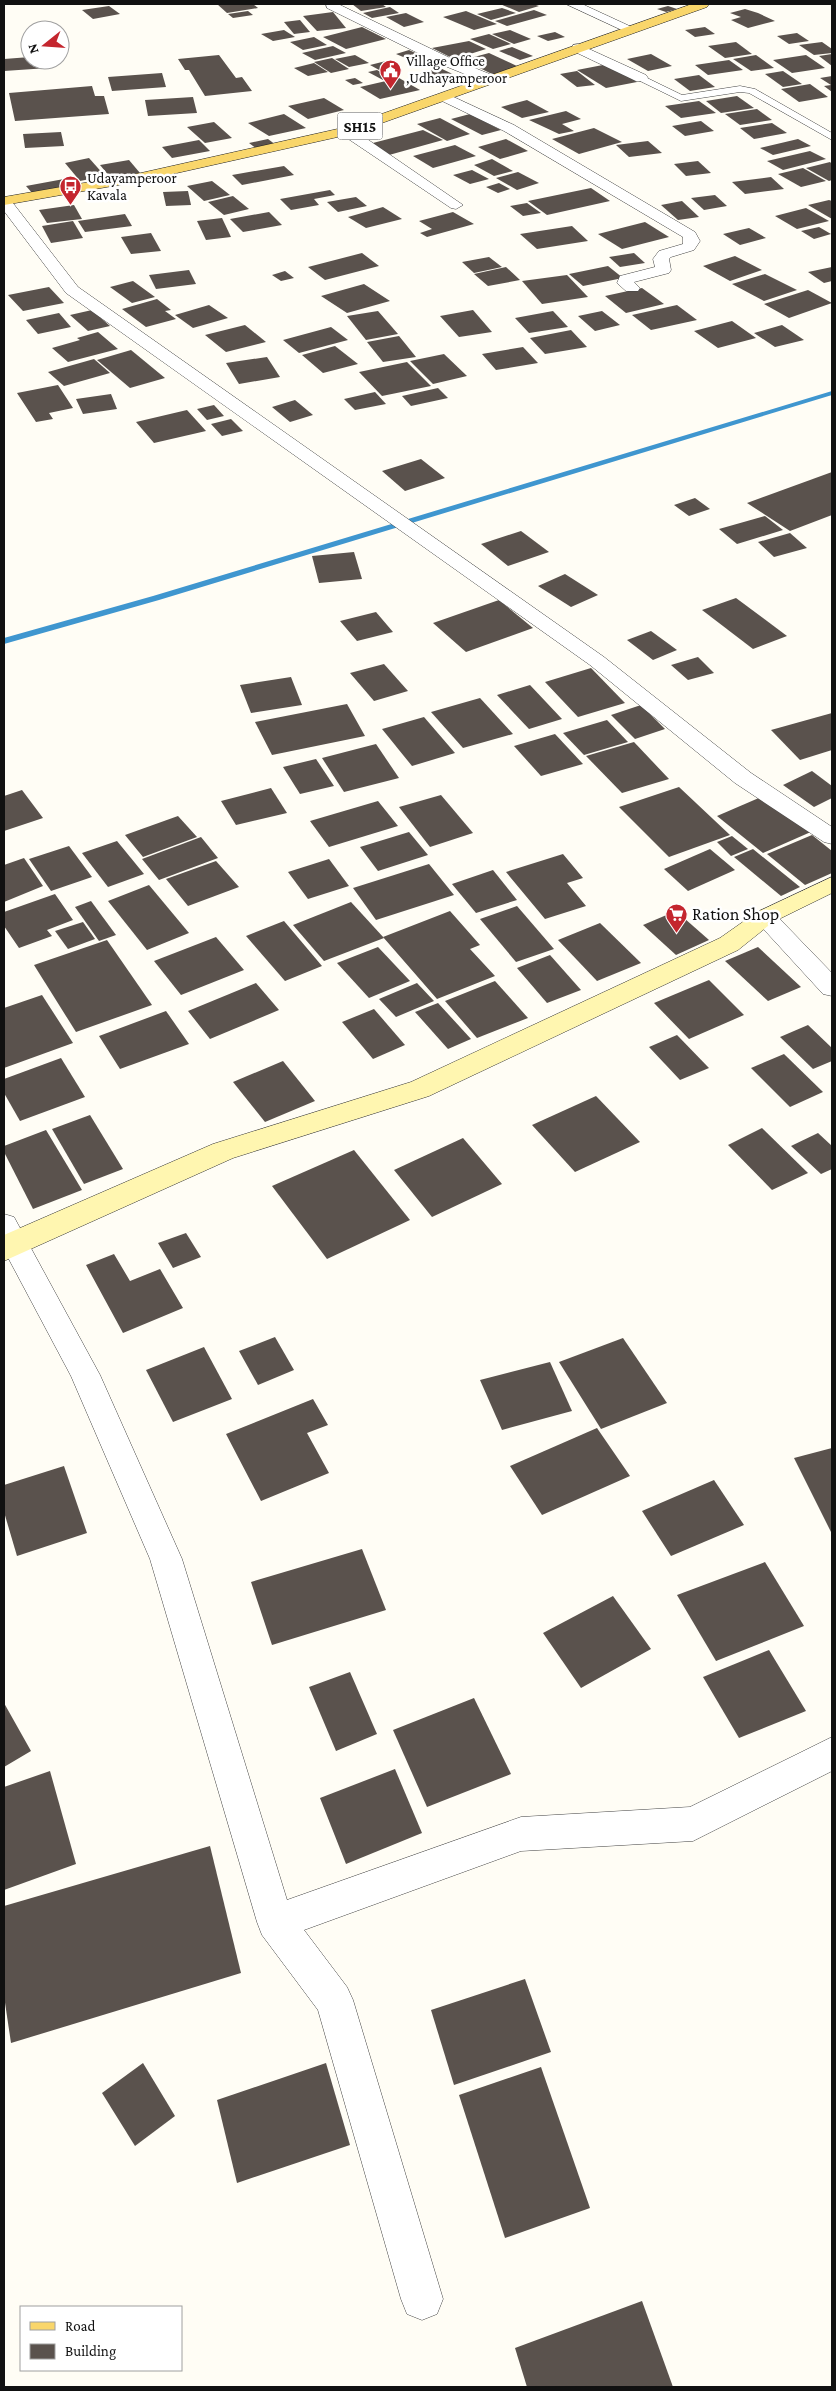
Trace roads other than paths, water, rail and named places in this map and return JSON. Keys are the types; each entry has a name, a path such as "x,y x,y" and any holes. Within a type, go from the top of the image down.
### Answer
{"main road":[{"name":"SH15","path":"4,201 140,177 346,131 703,4"},
{"path":"7,1239 223,1151 420,1089 729,944 766,917 832,884"}],"street":[{"path":"572,4 630,29"},
{"path":"332,5 445,61 492,80"},
{"path":"578,48 641,78"},
{"path":"445,97 509,128 690,235 692,241 689,247 666,254 661,259 664,270 626,279 625,283 632,288"},
{"path":"346,131 456,205"},
{"path":"4,201 72,290 597,661 743,778 832,837"},
{"path":"766,917 832,988"},
{"path":"7,1239 85,1375 166,1559 276,1922 334,2000 422,2300"},
{"path":"276,1922 521,1834 692,1824 832,1753"}],"lane":[{"path":"641,78 681,98 740,89 752,91 832,138"}],"waterway":[{"path":"4,641 156,598 832,393"}],"place":[{"name":"Village Office ,Udhayamperoor","path":"390,89"},
{"name":"Udayamperoor Kavala","path":"71,206"},
{"name":"Ration Shop","path":"676,933"}]}
